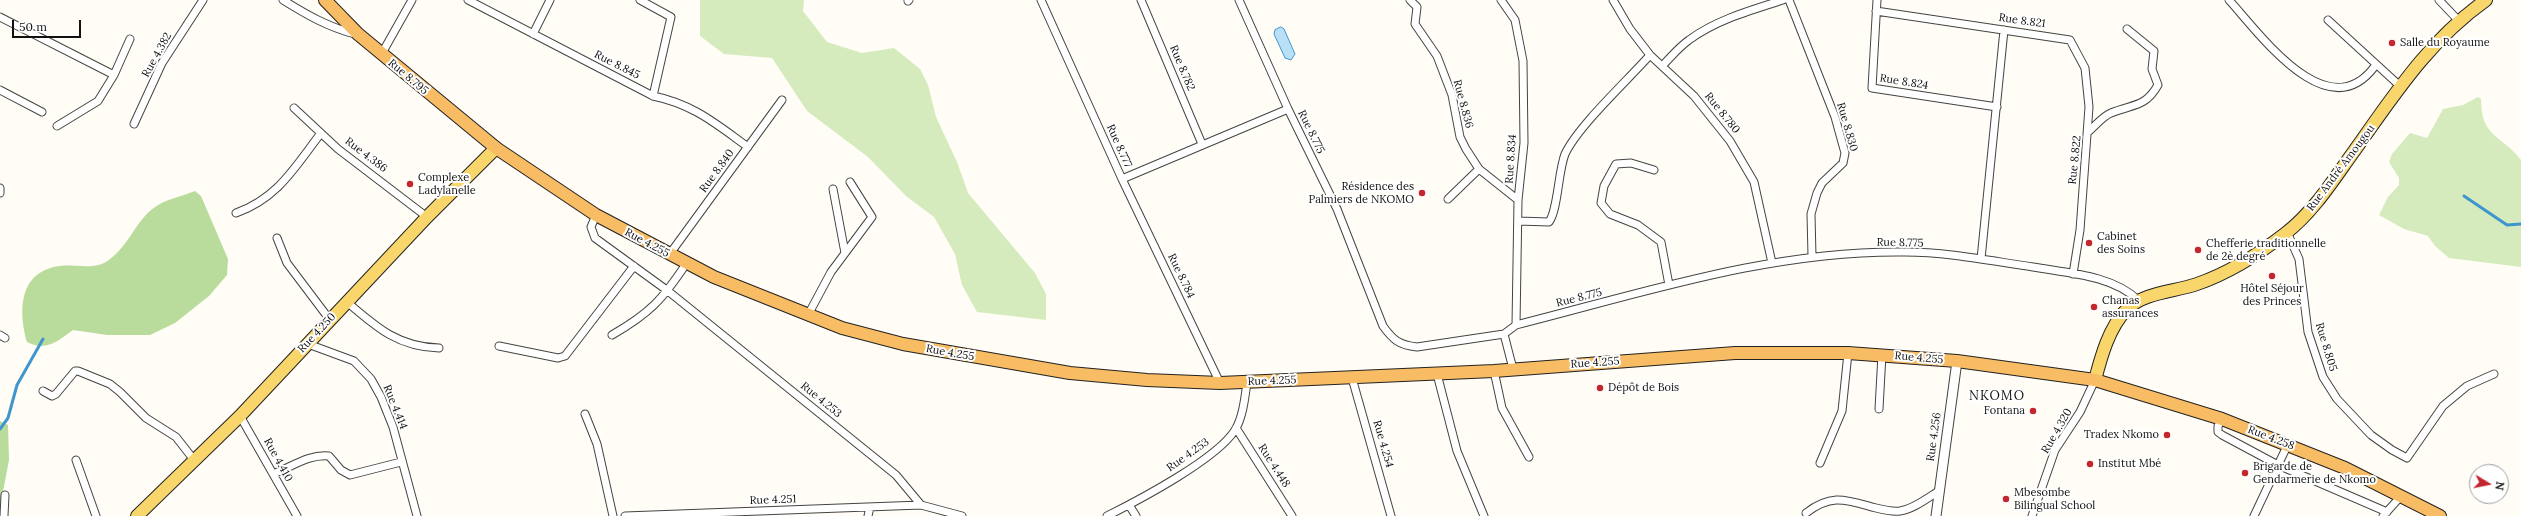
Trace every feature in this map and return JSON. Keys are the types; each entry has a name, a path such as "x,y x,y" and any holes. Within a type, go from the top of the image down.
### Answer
{"highway":[{"name":"Rue 8.795","path":"325,0 358,34 382,55 496,148"},
{"name":"Rue 4.255","path":"496,148 596,215 669,255 686,264 808,315 842,328 903,344 1070,373 1139,380 1220,383 1494,371 1735,353 1848,353 1882,354 1957,361 2095,380"},
{"name":"Rue 4.258","path":"2095,380 2222,419 2288,444 2402,495 2440,516"}],"main road":[{"name":"Rue André Amougou","path":"2095,380 2104,349 2114,328 2126,310 2138,300 2198,284 2225,272 2259,253 2287,232 2315,204 2400,86 2458,20 2486,0"},
{"name":"Rue 4.250","path":"137,516 240,416 427,217 496,148"}],"street":[{"name":"Rue 4.382","path":"134,124 162,63 203,0"},
{"path":"283,0 329,26 358,34"},
{"path":"382,55 412,0"},
{"name":"Rue 8.845","path":"468,0 653,96 677,101 696,111 748,147"},
{"path":"533,34 550,0"},
{"path":"640,0 671,18 653,96"},
{"name":"Rue 8.777","path":"1041,0 1122,180 1202,144 1288,109"},
{"name":"Rue 8.782","path":"1141,0 1202,144"},
{"name":"Rue 8.775","path":"1239,0 1288,109 1337,210 1383,326 1393,341 1417,347 1504,334 1516,325 1669,285 1812,256 1906,252 1981,259 2073,274 2114,285 2129,292 2138,300"},
{"name":"Rue 8.836","path":"1410,0 1417,7 1415,24 1437,56 1452,94 1460,137 1479,169 1518,200"},
{"name":"Rue 8.834","path":"1501,0 1515,20 1523,61 1524,143 1518,200 1516,325"},
{"name":"Rue 8.780","path":"1613,0 1630,29 1650,55 1694,96 1730,141 1754,182 1772,263"},
{"path":"1662,66 1688,40 1703,31 1745,11 1783,0"},
{"name":"Rue 8.830","path":"1789,0 1835,117 1845,153 1843,163 1822,183 1817,193 1811,214 1812,256"},
{"name":"Rue 8.824","path":"1877,0 1872,88 1996,107"},
{"path":"2229,0 2286,62 2317,83 2331,88 2355,84 2367,77 2375,66"},
{"path":"2440,0 2458,20"},
{"name":"Rue 8.821","path":"1876,11 2070,40 2085,68 2089,132"},
{"path":"0,17 114,75"},
{"path":"2328,20 2375,66 2400,86"},
{"name":"Rue 8.822","path":"2073,274 2080,230 2089,132 2110,113 2142,102 2152,96 2158,85 2152,69 2154,51 2127,29"},
{"path":"1981,259 2004,30"},
{"path":"58,126 98,101 114,75 130,40"},
{"path":"1518,221 1549,222 1560,168 1566,153 1577,136 1650,55"},
{"path":"0,90 42,112"},
{"name":"Rue 8.840","path":"669,255 782,100"},
{"name":"Rue 4.386","path":"294,108 338,149 427,217"},
{"path":"236,213 252,207 280,188 321,133"},
{"path":"1654,170 1631,162 1616,164 1604,186 1601,203 1610,214 1638,225 1661,242 1669,285"},
{"path":"1448,199 1479,169"},
{"name":"Rue 8.784","path":"1122,180 1220,383"},
{"path":"808,315 831,272 872,217 850,182"},
{"path":"0,188 0,193"},
{"path":"833,189 845,254"},
{"name":"Rue 4.253","path":"596,215 591,227 595,238 668,291 896,475 921,505"},
{"name":"Rue 8.805","path":"2287,232 2299,259 2308,332 2323,377 2337,398 2371,435 2392,450 2407,458 2443,406 2468,386 2494,374"},
{"path":"277,238 287,263 330,320"},
{"path":"612,335 640,319 668,291 686,264"},
{"path":"499,346 558,358 565,356 634,266"},
{"path":"347,302 383,332 422,348 439,348"},
{"path":"1504,334 1514,369"},
{"name":"Rue 4.414","path":"308,344 354,361 371,379 381,397 393,427 401,462 417,516"},
{"path":"1820,463 1842,411 1848,353"},
{"path":"1879,409 1882,354"},
{"name":"Rue 4.256","path":"1936,516 1938,491 1957,361"},
{"path":"43,391 52,396 56,394 78,370 96,377 115,388 146,418 176,437 194,460"},
{"path":"1494,371 1502,408 1529,457"},
{"path":"1437,374 1457,451 1484,516"},
{"name":"Rue 4.254","path":"1352,378 1391,516"},
{"name":"Rue 4.320","path":"2032,516 2055,450 2080,412 2095,380"},
{"name":"Rue 4.253","path":"1107,516 1129,505 1196,463 1228,440 1236,428 1247,382"},
{"path":"586,414 597,444 613,516"},
{"name":"Rue 4.410","path":"240,416 297,516"},
{"path":"2222,419 2218,426 2218,432 2222,436 2278,465 2385,514 2402,495"},
{"name":"Rue 4.448","path":"1236,428 1292,516"},
{"path":"2254,516 2288,444"},
{"path":"273,474 310,457 320,456 329,456 341,470 350,475 401,462"},
{"path":"76,460 96,516"},
{"path":"1806,513 1826,500 1849,500 1887,511 1900,511 1910,508 1938,491"},
{"path":"4,516 5,495"},
{"path":"921,505 940,513 962,516"},
{"name":"Rue 4.251","path":"625,516 788,513 921,505"},
{"path":"1129,505 1136,516"},
{"path":"868,516 870,507"}],"green space":[{"path":"700,0 804,0 803,11 827,42 862,53 894,48 920,69 928,85 936,117 957,162 968,193 1035,273 1046,294 1046,320 977,312 962,285 955,254 934,217 906,196 868,157 807,111 772,58 724,54 700,36"},
{"path":"2478,97 2481,99 2484,121 2488,129 2521,160 2521,267 2449,258 2435,246 2428,236 2404,229 2379,215 2388,197 2399,185 2399,178 2389,162 2392,154 2410,133 2427,138 2443,109 2463,105"},
{"path":"195,191 201,196 228,259 227,275 209,296 175,323 150,335 107,335 73,330 52,344 40,346 27,342 24,330 23,305 29,284 36,275 46,269 60,266 92,266 104,263 123,247 143,218 155,207 169,200"},
{"path":"0,421 8,425 9,460 0,507"}],"water":[{"path":"1281,27 1284,29 1295,54 1291,60 1285,58 1274,34 1275,30"}],"waterway":[{"path":"2464,196 2507,225 2521,224"},
{"path":"0,429 8,418 17,385 43,339"}],"place":[{"name":"Salle du Royaume","path":"2392,43"},
{"name":"Complexe Ladylanelle","path":"410,184"},
{"name":"Résidence des Palmiers de NKOMO","path":"1422,193"},
{"name":"Cabinet des Soins","path":"2089,243"},
{"name":"Chefferie traditionnelle de 2è degré","path":"2198,250"},
{"name":"Hôtel Séjour des Princes","path":"2272,276"},
{"name":"Chanas assurances","path":"2094,307"},
{"name":"Dépôt de Bois","path":"1600,388"},
{"name":"Fontana","path":"2033,411"},
{"name":"Tradex Nkomo","path":"2167,435"},
{"name":"Institut Mbé","path":"2090,464"},
{"name":"Brigarde de Gendarmerie de Nkomo","path":"2245,473"},
{"name":"Mbesombe Bilingual School","path":"2006,499"}],"district":[{"name":"NKOMO","path":"1997,396"}]}
